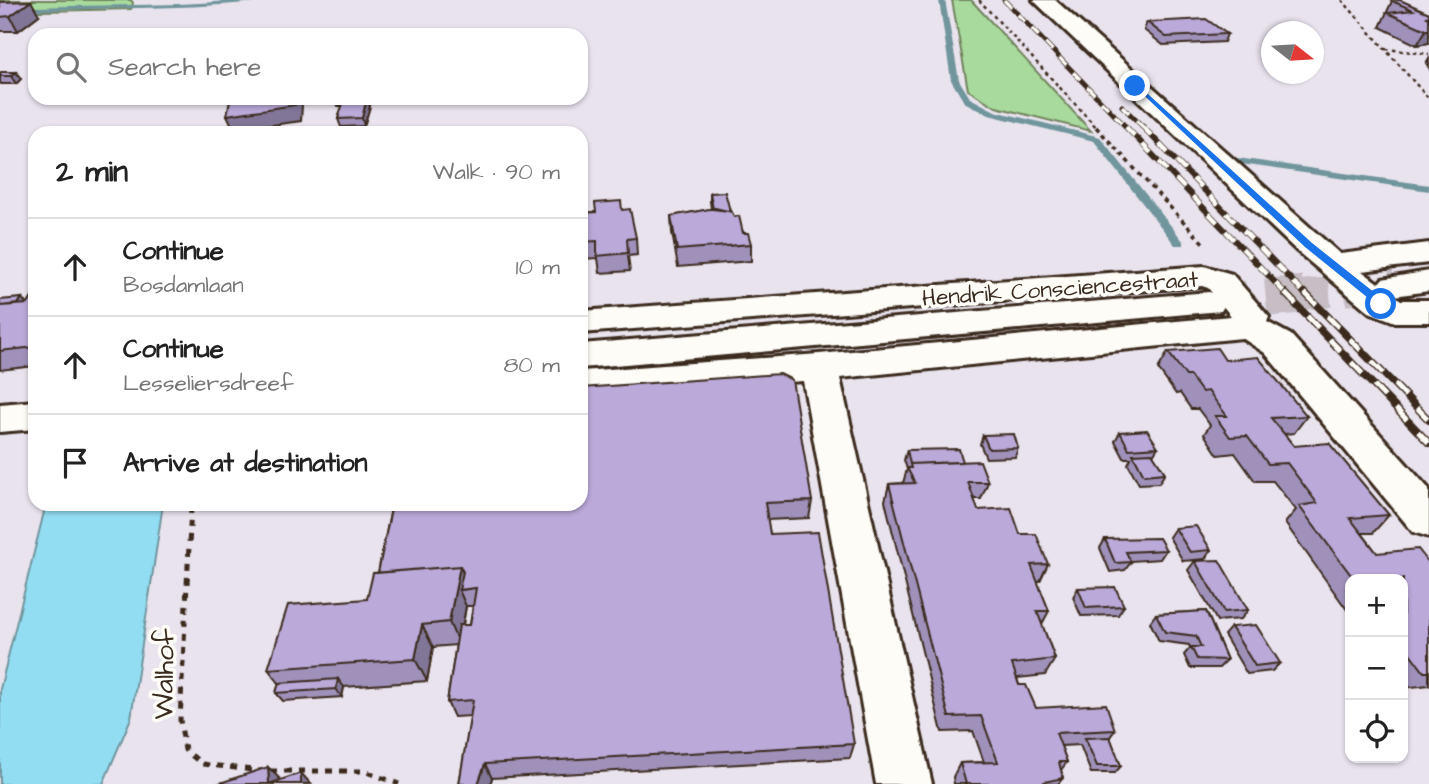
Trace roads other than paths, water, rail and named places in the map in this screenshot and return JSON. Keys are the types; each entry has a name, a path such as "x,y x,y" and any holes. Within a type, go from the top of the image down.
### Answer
{"street":[{"path":"1043,0 1258,200 1381,304 1395,311 1429,311"},
{"path":"1334,265 1429,253"},
{"name":"Hendrik Consciencestraat","path":"588,321 1204,276 1220,282 1251,317 1248,326"},
{"path":"1394,286 1429,281"},
{"name":"Hendrik Consciencestraat","path":"588,355 1209,303"},
{"path":"588,384 819,367 1248,326 1278,344 1429,519"},
{"path":"819,367 904,784"},
{"path":"0,418 28,416"}],"water":[{"path":"44,511 162,511 131,718 103,784 0,784 0,689"}],"waterway":[{"path":"0,11 193,5 257,0"},
{"path":"942,0 955,80 967,100 992,113 1097,139 1179,243"},
{"path":"1237,161 1429,188"}],"tunnel":[{"path":"1300,295 1394,286"},
{"path":"1209,303 1319,293"}],"railway":[{"path":"1004,0 1128,129"},
{"path":"1122,106 1143,127"},
{"path":"1126,127 1287,295"},
{"path":"1143,127 1306,295"},
{"path":"1285,293 1429,443"},
{"path":"1305,293 1429,420"}]}
